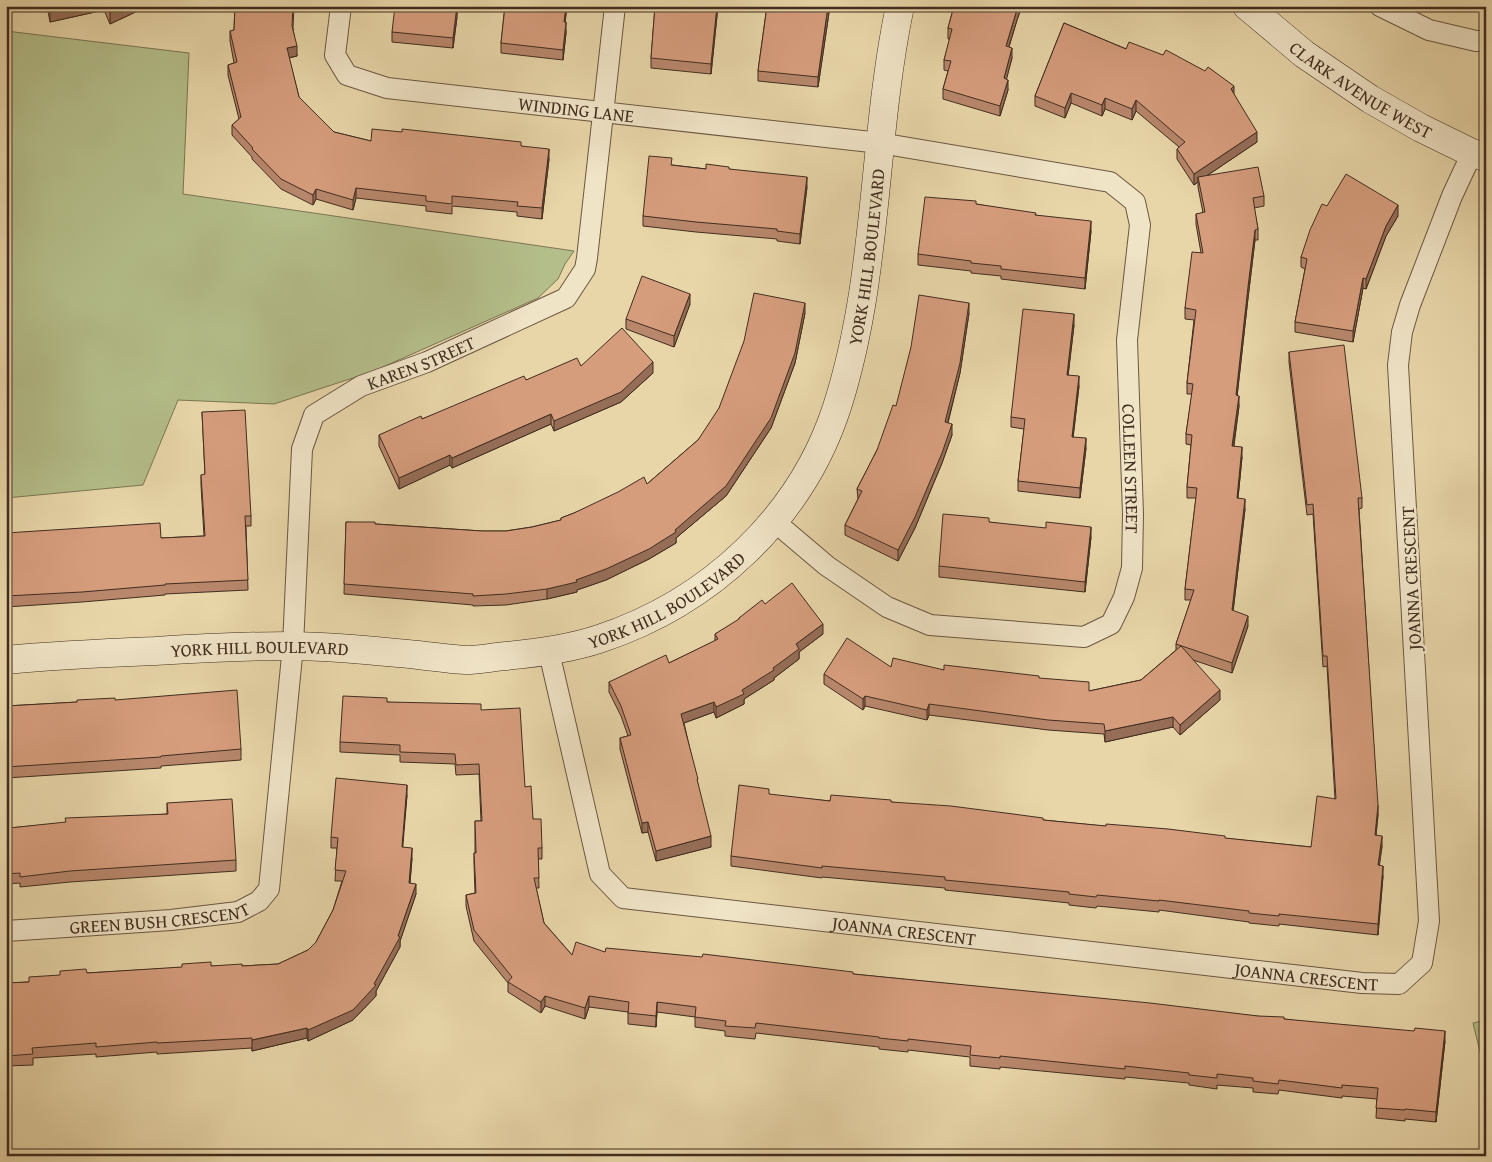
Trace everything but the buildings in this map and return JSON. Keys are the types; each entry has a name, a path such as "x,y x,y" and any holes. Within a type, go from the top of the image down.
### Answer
{"street":[{"name":"WINDING LANE","path":"341,6 335,55 347,75 387,88 880,143"},
{"name":"KAREN STREET","path":"293,646 302,449 314,415 361,386 427,362 566,298 585,269 615,6"},
{"name":"YORK HILL BOULEVARD","path":"6,660 230,647 293,646 366,650 467,660 549,652 599,639 644,621 692,595 738,560 775,522 810,469 836,411 851,360 864,290 886,84 900,6"},
{"name":"CLARK AVENUE WEST","path":"1247,6 1304,54 1370,99 1421,128 1479,155"},
{"path":"1380,6 1429,30 1476,41 1486,41"},
{"name":"COLLEEN STREET","path":"775,522 827,566 887,607 930,625 1084,637 1111,624 1124,597 1132,568 1133,514 1127,340 1140,225 1135,202 1110,182 880,143"},
{"name":"JOANNA CRESCENT","path":"549,652 600,874 623,898 1352,982 1399,984 1422,963 1429,921 1398,365 1402,332 1410,305 1452,196 1479,155"},
{"name":"GREEN BUSH CRESCENT","path":"6,931 170,920 238,912 258,901 269,889 293,646"}],"green space":[{"path":"6,31 189,53 183,194 574,251 558,279 538,298 374,371 274,404 178,400 143,485 6,498"},
{"path":"1486,1020 1486,1076 1473,1023"}]}
